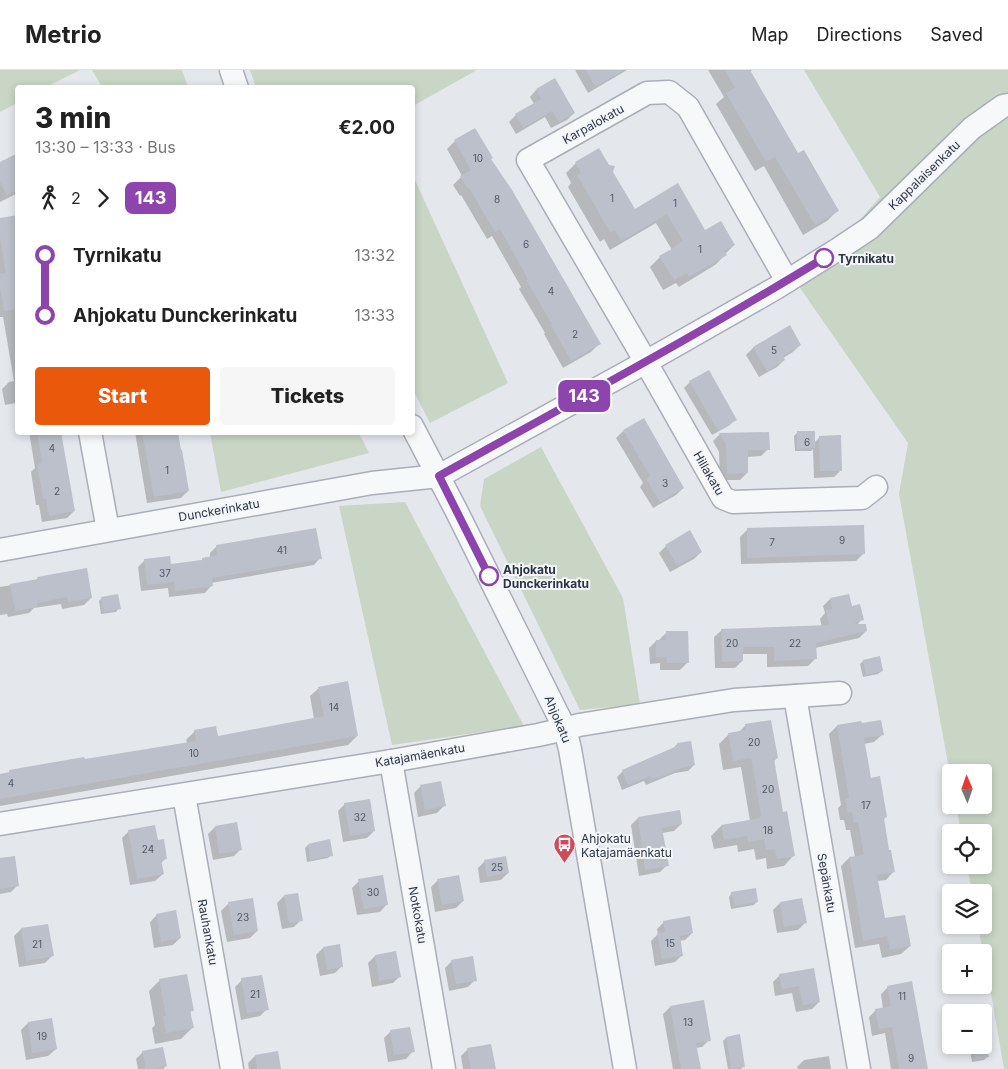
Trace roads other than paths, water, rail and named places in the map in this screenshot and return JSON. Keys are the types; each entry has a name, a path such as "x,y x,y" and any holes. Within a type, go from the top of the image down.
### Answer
{"street":[{"path":"231,70 236,85"},
{"name":"Karpalokatu","path":"646,362 528,160 647,93 669,92 688,107 787,281"},
{"name":"Kappalaisenkatu","path":"787,281 870,228 972,128 1008,104"},
{"path":"439,476 646,362 787,281"},
{"name":"Hillakatu","path":"646,362 722,498 733,502 862,498 876,487"},
{"name":"Ahjokatu","path":"415,432 565,729 625,1069"},
{"path":"91,435 108,530"},
{"name":"Dunckerinkatu","path":"0,550 372,483 439,476"},
{"name":"Katajamäenkatu","path":"0,824 391,761 579,725 734,700 840,693"},
{"name":"Sepänkatu","path":"795,696 859,1069"},
{"name":"Notkokatu","path":"391,761 444,1069"},
{"name":"Rauhankatu","path":"184,795 232,1069"}],"place":[{"name":"Tyrnikatu","path":"824,258"},
{"name":"Ahjokatu Dunckerinkatu","path":"489,576"},
{"name":"Ahjokatu Katajamäenkatu","path":"565,864"}]}
